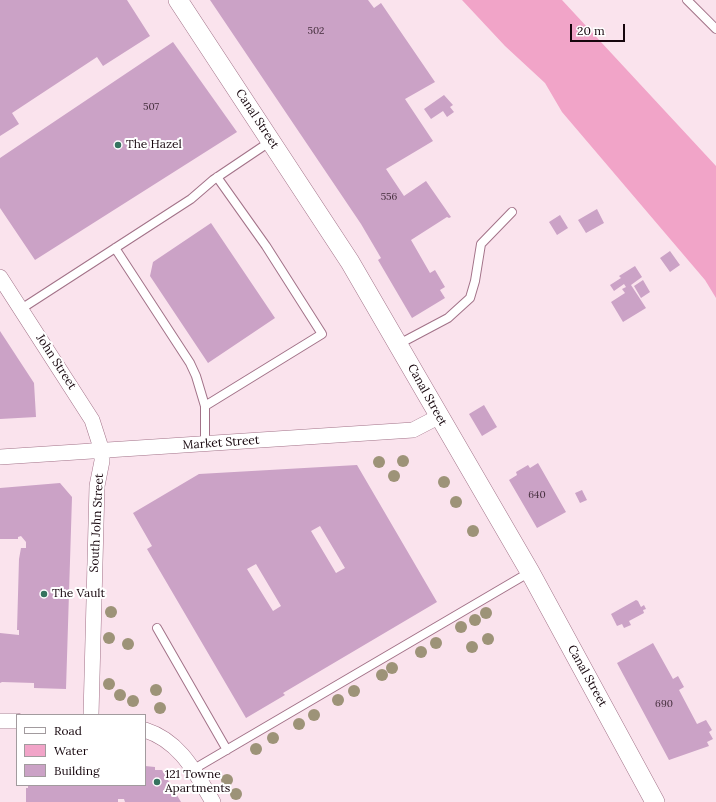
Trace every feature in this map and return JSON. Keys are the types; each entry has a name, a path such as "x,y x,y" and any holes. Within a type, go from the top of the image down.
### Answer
{"street":[{"name":"Canal Street","path":"178,0 341,248 399,344 530,572 655,802"},
{"name":"John Street","path":"0,278 87,410 96,429 102,451"},
{"name":"Market Street","path":"0,457 414,430 440,416"},
{"name":"South John Street","path":"91,714 97,486 102,461 102,451"},
{"path":"0,721 16,722"},
{"path":"146,730 165,738 181,752 194,769 213,802"}],"lane":[{"path":"687,0 716,29"},
{"path":"21,309 191,199 217,177 271,141"},
{"path":"205,406 322,334 266,246 217,177"},
{"path":"399,344 448,318 470,298 476,281 481,244 512,212"},
{"path":"116,248 190,363 196,376 205,406 205,444"},
{"path":"194,769 530,572"},
{"path":"157,628 227,750"}],"water":[{"path":"462,0 562,0 716,166 716,298 705,280 562,112 545,83 505,46"}],"building":[{"path":"0,0 127,0 150,36 103,66 97,57 12,113 19,124 0,136"},
{"path":"210,0 368,0 374,8 381,3 435,82 405,99 433,141 386,169 404,196 426,181 451,217 447,217 411,240 430,273 435,270 445,287 440,290 445,298 412,318 378,260 381,258 361,224"},
{"name":"The Hazel","path":"173,42 237,132 35,260 0,208 0,158"},
{"path":"444,95 453,105 450,107 454,112 447,117 443,111 431,119 424,109"},
{"path":"597,209 604,223 586,233 578,220"},
{"path":"560,215 568,228 557,235 549,222"},
{"path":"211,223 275,318 208,363 150,276 153,262"},
{"path":"670,251 680,265 670,272 660,258"},
{"path":"635,266 642,277 631,285 646,308 623,322 611,302 625,293 622,289 626,287 624,284 614,291 610,285 621,278 619,276"},
{"path":"643,280 650,292 641,298 634,286"},
{"path":"0,331 34,383 36,417 0,419"},
{"path":"484,405 497,427 482,436 469,414"},
{"path":"538,463 566,512 537,528 509,480 517,475 516,472 528,465 530,468"},
{"path":"357,465 437,602 283,693 285,695 246,718 147,549 152,546 133,513 199,474","holes":["320,526 345,568 336,573 311,531","256,564 281,606 273,611 247,569"]},
{"name":"The Vault","path":"60,483 72,497 66,689 34,688 34,683 0,683 0,633 19,635 19,630 17,630 19,559 21,548 26,548 26,542 21,536 18,537 18,539 0,539 0,488"},
{"path":"582,490 587,500 580,503 575,493"},
{"path":"636,600 641,607 644,605 646,609 643,610 644,613 629,621 631,625 624,628 622,624 617,626 611,614"},
{"path":"653,643 673,679 678,676 684,687 679,690 697,724 706,720 712,730 709,732 713,739 707,742 709,746 669,760 617,663"},
{"name":"121 Towne Apartments","path":"146,766 155,767 155,770 162,770 181,802 125,802 124,799 118,799 118,802 26,802 26,788 28,788 28,786 146,786"}],"place":[{"name":"The Hazel","path":"118,145"},
{"name":"The Vault","path":"44,594"},
{"name":"121 Towne Apartments","path":"157,782"}]}
